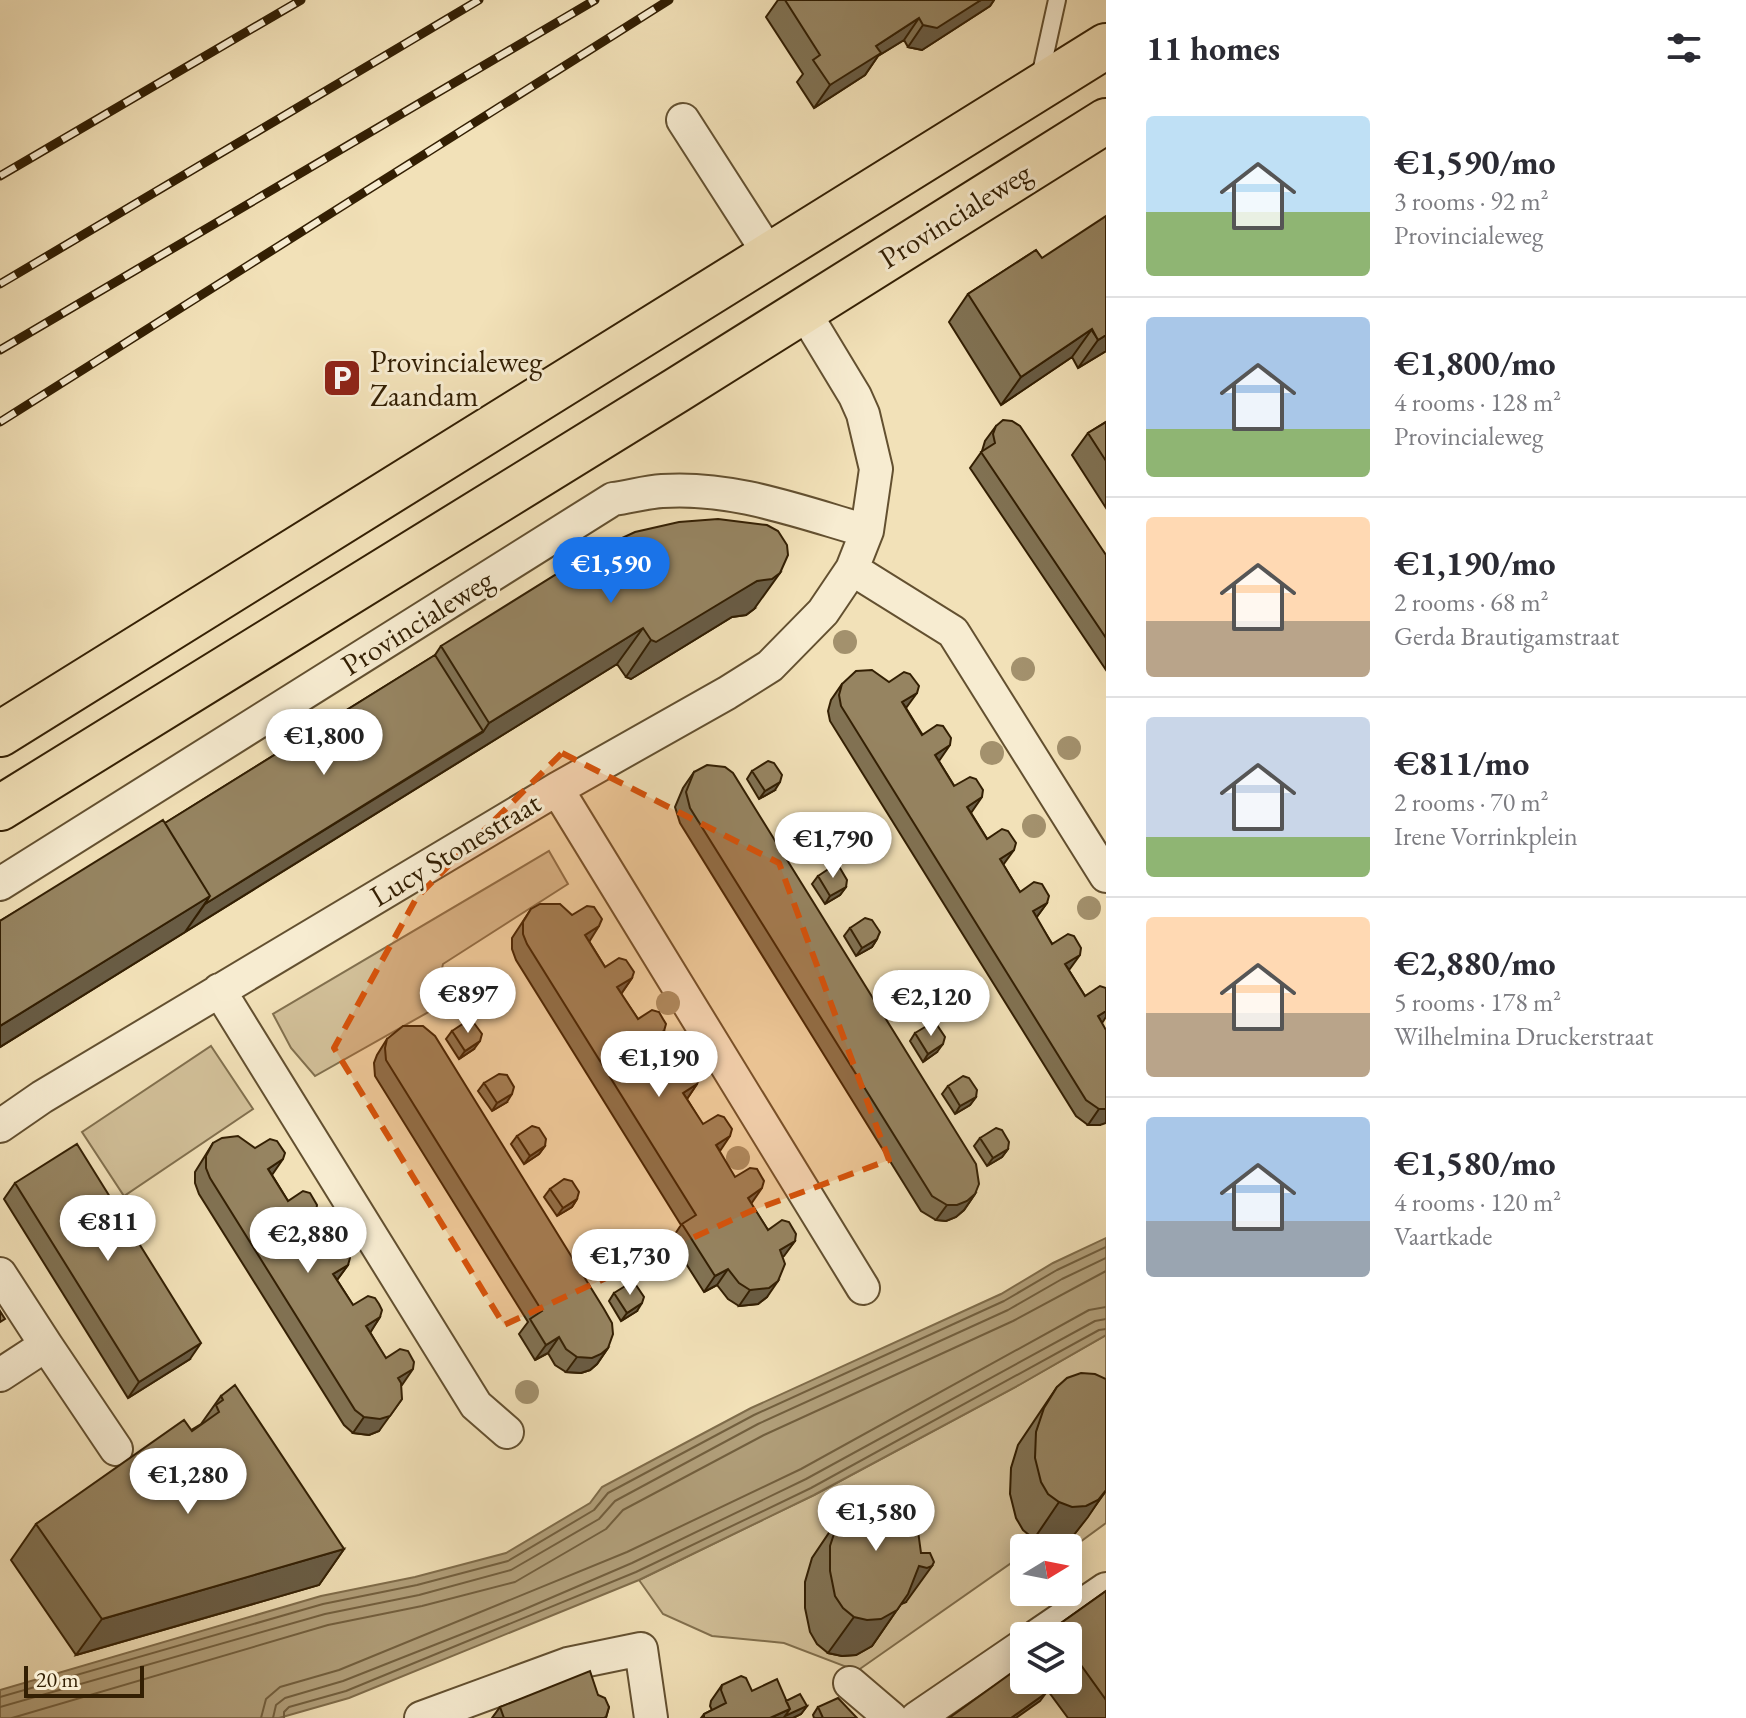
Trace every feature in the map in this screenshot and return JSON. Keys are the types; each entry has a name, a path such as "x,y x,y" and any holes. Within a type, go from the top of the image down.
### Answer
{"main road":[{"path":"0,734 1106,46"},
{"name":"Provincialeweg","path":"0,808 1106,121"},
{"path":"771,257 803,310"}],"street":[{"path":"683,120 771,257"},
{"name":"Lucy Stonestraat","path":"0,1126 42,1097 219,990 770,666 823,612 852,569 867,531 876,469 863,414 855,396 803,310"},
{"name":"Provincialeweg","path":"0,884 613,499 661,491 715,492 759,500 867,531"},
{"path":"852,569 953,632 1106,876"},
{"path":"557,789 863,1288"},
{"path":"219,990 476,1405 507,1432"},
{"path":"0,1274 116,1449"},
{"path":"0,1375 46,1345"},
{"path":"1058,1622 1106,1589"},
{"path":"421,1718 568,1664 641,1649 651,1718"},
{"path":"917,1718 1010,1655"},
{"path":"850,1683 891,1718"}],"lane":[{"path":"1038,89 1057,0"}],"highlighted area":[{"path":"562,753 779,863 889,1160 751,1211 504,1325 334,1048 417,897"}],"shaded area":[{"path":"549,851 568,884 443,964 432,1010 315,1076 291,1048 273,1014"},
{"path":"211,1046 253,1109 124,1196 82,1132"},
{"path":"1106,1335 1106,1523 1082,1541 1082,1534 1010,1534 1010,1564 857,1671 784,1643 712,1636 663,1614 639,1580 814,1495"}],"water":[{"path":"1106,1238 1106,1335 814,1495 639,1580 349,1698 279,1718 0,1718 0,1690 321,1596 415,1577 506,1553 590,1503 602,1487 751,1408 1001,1294 1053,1263"}],"building":[{"path":"785,0 981,0 937,28 923,25 919,18 876,46 881,53 830,85 813,60 820,55"},
{"path":"1106,216 1106,335 1098,340 1092,329 1021,377 968,294 1036,250 1042,258"},
{"path":"1003,420 1020,426 1106,555 1106,638 981,452 995,443 993,434"},
{"path":"1106,422 1106,461 1088,433"},
{"path":"718,519 767,525 778,531 787,545 788,555 780,573 772,579 757,581 656,642 643,628 489,723 441,646 592,552 635,532 679,522"},
{"path":"435,655 483,731 205,904 210,896 165,823"},
{"path":"872,670 889,682 904,672 910,674 919,686 917,693 902,702 922,735 937,725 943,726 951,738 950,745 935,755 954,786 970,777 976,779 983,790 982,797 967,807 987,839 1002,829 1008,831 1016,843 1014,850 1000,859 1020,892 1034,882 1042,884 1049,896 1047,903 1033,911 1052,944 1068,934 1074,936 1081,948 1080,955 1065,964 1085,996 1100,986 1106,988 1106,1011 1098,1016 1106,1030 1106,1109 1099,1109 1086,1100 841,706 839,695 842,684 856,671"},
{"path":"768,761 774,763 782,775 780,782 765,791 752,771"},
{"path":"707,765 725,767 733,773 976,1164 979,1184 975,1194 967,1201 947,1205 932,1196 690,808 686,792 694,772"},
{"path":"800,814 807,816 814,827 813,834 797,844 785,822"},
{"path":"163,820 210,896 0,1026 0,921"},
{"path":"833,866 840,868 847,880 846,887 830,896 818,876"},
{"path":"540,904 560,904 572,915 587,906 594,907 602,919 599,926 585,935 605,967 619,958 626,960 634,972 632,978 617,987 638,1019 652,1010 659,1012 666,1024 664,1031 649,1039 670,1072 685,1063 691,1065 699,1077 697,1084 683,1093 703,1124 718,1115 724,1117 732,1129 730,1136 716,1145 735,1177 750,1168 757,1169 764,1181 762,1188 748,1198 768,1230 782,1220 789,1222 796,1234 795,1241 780,1250 785,1264 778,1281 769,1288 750,1290 739,1283 728,1269 715,1276 682,1224 696,1215 527,944 523,922 531,909"},
{"path":"865,918 872,920 880,932 877,939 862,948 850,928"},
{"path":"898,971 905,973 912,985 911,992 895,1001 883,980"},
{"path":"467,1021 474,1023 482,1034 480,1041 465,1051 452,1031"},
{"path":"930,1024 937,1025 945,1037 943,1044 928,1054 915,1033"},
{"path":"403,1026 423,1026 435,1036 604,1309 612,1323 613,1334 608,1348 601,1354 592,1358 577,1357 566,1349 559,1337 546,1345 530,1319 542,1311 386,1060 387,1039"},
{"path":"499,1074 507,1075 514,1087 512,1094 497,1103 484,1083"},
{"path":"963,1076 969,1078 977,1090 976,1097 960,1106 948,1086"},
{"path":"532,1126 539,1128 546,1139 545,1146 530,1156 517,1136"},
{"path":"996,1128 1002,1130 1009,1142 1008,1149 993,1158 980,1138"},
{"path":"238,1136 255,1148 270,1139 277,1141 285,1153 283,1159 268,1169 288,1201 303,1191 310,1193 317,1205 316,1212 301,1221 321,1253 336,1244 342,1246 350,1258 348,1265 333,1274 353,1305 368,1296 375,1298 379,1304 382,1310 380,1317 366,1326 386,1358 400,1349 408,1351 414,1362 413,1369 398,1378 402,1399 390,1416 380,1419 364,1417 355,1410 210,1178 206,1156 213,1143"},
{"path":"77,1144 201,1343 139,1382 15,1183"},
{"path":"564,1179 572,1181 579,1192 577,1199 563,1208 550,1189"},
{"path":"597,1231 605,1233 611,1244 610,1251 594,1260 582,1240"},
{"path":"630,1283 636,1285 644,1297 642,1303 627,1313 614,1293"},
{"path":"1081,1373 1106,1379 1106,1490 1098,1500 1086,1506 1072,1507 1048,1494 1041,1482 1035,1458 1036,1432 1044,1408 1057,1387 1067,1378"},
{"path":"235,1385 344,1549 102,1619 36,1524 184,1420 192,1431 219,1412 216,1405 223,1400 221,1396"},
{"path":"875,1486 889,1487 902,1493 915,1509 921,1553 930,1553 934,1562 927,1568 919,1566 908,1594 897,1610 881,1619 867,1620 854,1617 835,1596 830,1571 830,1546 838,1522 851,1500"},
{"path":"1106,1591 1106,1700 1082,1667 1082,1622 1062,1622"},
{"path":"590,1671 598,1695 605,1698 609,1707 606,1717 504,1718 500,1707"},
{"path":"1010,1674 1010,1694 1045,1694 1011,1718 949,1718"},
{"path":"741,1676 746,1678 752,1691 777,1679 790,1709 770,1718 704,1718 704,1714 726,1703 722,1685"},
{"path":"800,1694 807,1706 785,1716 790,1709 786,1701"},
{"path":"838,1698 857,1718 823,1718 818,1707"}],"railway":[{"path":"0,176 301,0"},
{"path":"0,284 479,0"},
{"path":"0,350 595,0"},
{"path":"0,422 669,0"}],"place":[{"name":"Provincialeweg Zaandam","path":"342,378"}]}
